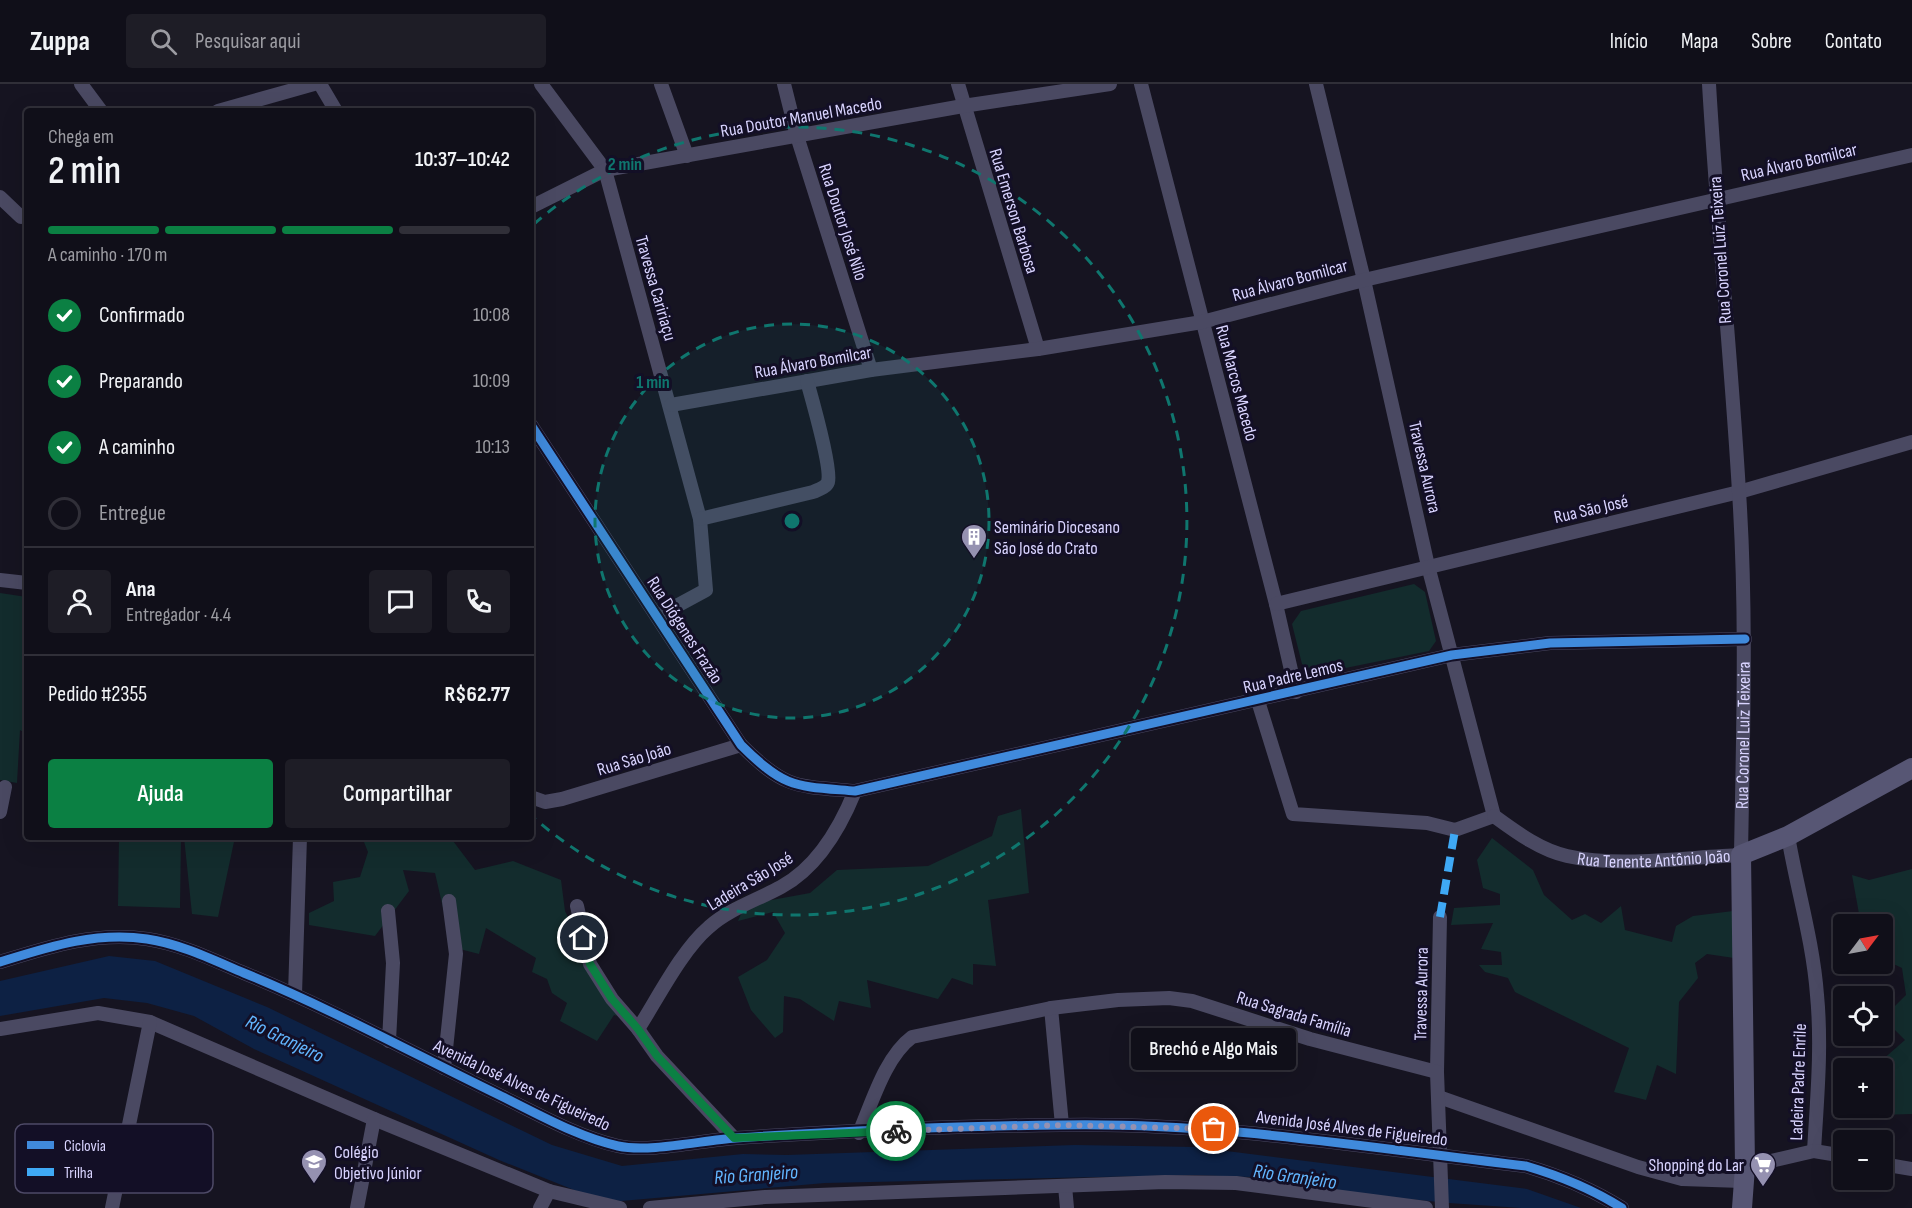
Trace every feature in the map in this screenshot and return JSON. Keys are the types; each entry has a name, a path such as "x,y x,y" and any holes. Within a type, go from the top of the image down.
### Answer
{"main road":[{"name":"Rua Tenente Antônio João","path":"1742,855 1788,836 1912,768"},
{"name":"Rua Coronel Luiz Teixeira","path":"1742,855 1744,1174 1742,1208"}],"street":[{"path":"81,84 99,108"},
{"path":"229,108 314,84"},
{"path":"320,84 334,108"},
{"name":"Travessa Caririaçu","path":"541,84 605,170 671,405 700,519 708,586 705,591 658,616"},
{"path":"661,84 687,156"},
{"name":"Rua Doutor José Nilo","path":"784,84 796,136 871,370"},
{"name":"Rua Emerson Barbosa","path":"958,84 1038,349"},
{"name":"Rua Doutor Manuel Macedo","path":"534,206 605,170 963,106 1110,84"},
{"name":"Rua Marcos Macedo","path":"1141,84 1276,604 1296,692"},
{"name":"Travessa Aurora","path":"1316,84 1364,280 1428,566 1494,816"},
{"name":"Rua Coronel Luiz Teixeira","path":"1709,84 1739,492 1745,639 1742,855"},
{"name":"Rua Álvaro Bomilcar","path":"671,405 871,370 1038,349 1202,322 1364,280 1912,154"},
{"path":"0,197 24,217"},
{"path":"0,213 24,217"},
{"path":"700,519 813,492 825,486 828,475 807,381"},
{"name":"Rua Diógenes Frazão","path":"534,430 741,745 781,780 814,788 855,791"},
{"name":"Rua São José","path":"1276,604 1739,492 1912,442"},
{"path":"0,580 24,583"},
{"name":"Rua Padre Lemos","path":"855,791 1452,655 1550,643 1745,639"},
{"path":"1258,701 1293,814 1427,823 1455,830 1494,816"},
{"name":"Rua São João","path":"534,798 545,802 562,799 741,745"},
{"path":"0,812 4,787"},
{"name":"Ladeira São José","path":"638,1029 691,947 708,927 729,913 784,885 810,864 826,846 855,791"},
{"name":"Rua Tenente Antônio João","path":"1494,816 1531,841 1565,855 1603,861 1742,855"},
{"name":"Ladeira Padre Enrile","path":"1788,836 1812,952 1817,994 1821,1054 1814,1151"},
{"path":"295,994 300,840"},
{"path":"444,1068 456,954 449,901"},
{"path":"578,906 590,964 612,999 638,1029 657,1056 734,1138"},
{"path":"388,911 393,963 389,1041"},
{"name":"Travessa Aurora","path":"1437,1072 1440,917"},
{"name":"Avenida José Alves de Figueiredo","path":"0,962 63,942 111,937 147,939 191,951 295,994 538,1113 602,1142 623,1147 734,1138 1062,1125 1176,1126 1252,1132 1526,1166 1552,1174 1601,1195 1622,1208"},
{"name":"Rua Sagrada Família","path":"858,1133 890,1065 904,1043 912,1037 1052,1008 1118,1000 1169,998 1192,1001 1310,1040 1437,1072"},
{"path":"1052,1008 1062,1125"},
{"path":"0,1029 98,1013 150,1022 374,1119 549,1191 620,1208"},
{"path":"129,1124 150,1022"},
{"path":"1437,1072 1442,1208"},
{"path":"1439,1097 1638,1167 1682,1179 1744,1174 1814,1151 1833,1154"},
{"path":"357,1208 374,1119"},
{"path":"1893,1166 1912,1169"},
{"path":"650,1208 1065,1186 1236,1183 1426,1208"},
{"path":"1065,1186 1068,1208"},
{"path":"540,1208 549,1191"},
{"path":"112,1208 115,1193"}],"green space":[{"path":"1414,584 1425,592 1436,641 1429,651 1316,674 1302,664 1292,624 1301,611"},
{"path":"0,593 24,597 24,732 20,730 17,783 0,780"},
{"path":"1021,809 1029,893 988,900 996,966 973,964 973,985 952,978 938,999 867,980 871,1008 839,1001 834,1021 800,999 784,996 783,1032 775,1038 751,1010 738,977 767,960 785,933 773,912 738,921 745,905 810,893 837,870 928,866 992,836 998,816"},
{"path":"1492,838 1533,870 1544,895 1572,920 1585,914 1601,923 1621,906 1625,930 1672,942 1676,926 1693,916 1733,911 1734,958 1707,954 1695,963 1698,978 1679,1002 1676,1074 1657,1065 1646,1100 1614,1092 1629,1048 1515,992 1508,978 1485,972 1479,965 1502,965 1501,952 1481,949 1493,923 1451,925 1454,908 1500,905 1500,894 1483,888 1477,860"},
{"path":"119,840 181,840 180,908 118,906"},
{"path":"184,840 234,840 218,917 192,914"},
{"path":"363,840 452,840 475,870 513,861 561,880 565,911 617,1016 614,1015 597,1041 560,1021 567,1003 552,993 547,979 532,972 536,958 486,928 479,954 452,947 435,873 403,870 409,891 375,936 309,925 309,913 334,901 333,882 360,877 368,852"},
{"path":"1912,869 1912,1114 1893,1115 1893,1058 1884,1058 1905,1040 1893,1028 1893,1008 1906,995 1902,968 1893,964 1893,914 1859,914 1852,875 1869,880"}],"water":[{"name":"Rio Granjeiro","path":"109,956 155,961 267,1007 552,1145 622,1166 743,1154 787,1155 1075,1145 1195,1147 1527,1189 1581,1208 1521,1208 1449,1203 1318,1190 1250,1177 1194,1175 825,1183 621,1201 594,1198 499,1160 254,1049 194,1016 147,1003 104,998 0,1016 0,981"}],"marked path":[{"path":"1440,917 1455,830"}],"cycle path":[{"path":"534,430 741,745 781,778 804,786 855,791 1452,655 1550,643 1745,639"},
{"path":"0,962 54,946 109,937 147,939 172,945 277,987 558,1124 603,1142 631,1148 736,1138 939,1128 1061,1125 1178,1128 1294,1138 1526,1166 1576,1184 1622,1208"}],"way so far":[{"path":"896,1131 1062,1125 1176,1126 1214,1129"}],"place":[{"name":"Seminário Diocesano São José do Crato","path":"974,560"},
{"name":"Brechó e Algo Mais","path":"1214,1129"},
{"name":"Colégio Objetivo Júnior","path":"314,1185"},
{"name":"Shopping do Lar","path":"1763,1188"}],"route":[{"path":"583,938 590,964 612,999 638,1029 657,1056 734,1138 896,1131"}]}
